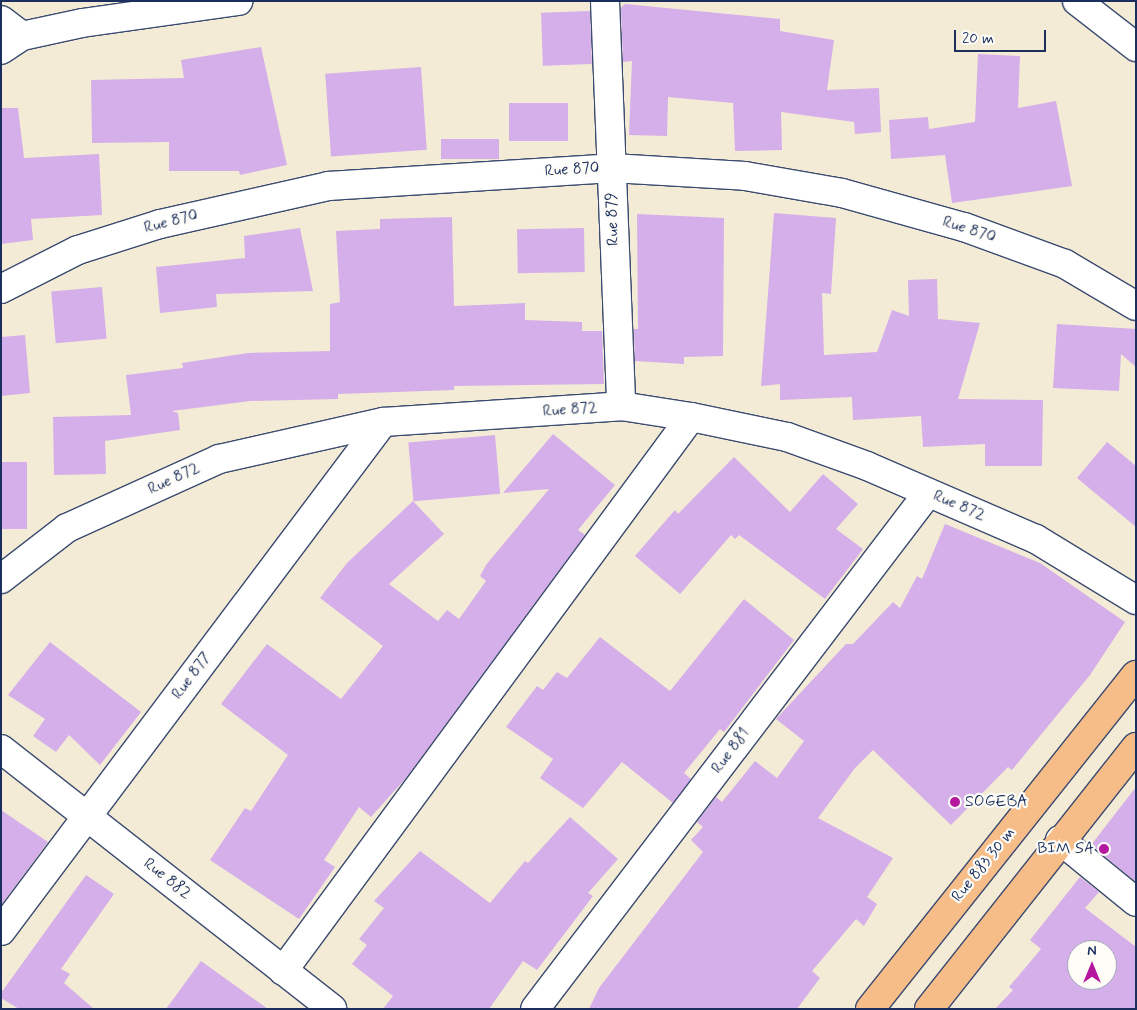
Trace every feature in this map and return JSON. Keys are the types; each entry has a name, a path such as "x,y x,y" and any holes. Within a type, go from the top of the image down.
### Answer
{"main road":[{"name":"Rue 883 30 m","path":"870,1009 1136,675"},
{"path":"929,1009 1060,840 1136,746"}],"street":[{"path":"82,23 99,1"},
{"path":"8,35 238,1"},
{"name":"Rue 879","path":"605,1 621,406"},
{"path":"1077,1 1136,47"},
{"name":"Rue 870","path":"1,289 78,250 160,224 328,186 612,168 745,176 842,193 964,227 1065,264 1136,306"},
{"name":"Rue 872","path":"1,579 68,528 219,459 383,422 621,406 691,416 787,437 928,492 1036,539 1136,600"},
{"path":"283,971 691,416"},
{"name":"Rue 877","path":"1,931 383,422"},
{"name":"Rue 881","path":"535,1009 928,492"},
{"name":"Rue 882","path":"1,749 332,1009"},
{"path":"1060,840 1136,902"}],"building":[{"path":"625,4 780,19 780,31 834,40 827,90 879,88 881,132 855,134 854,122 781,112 782,150 735,151 733,103 668,97 667,136 629,135 632,61 623,62 621,8"},
{"path":"590,11 592,64 543,66 541,13"},
{"path":"261,47 287,165 240,175 239,171 169,171 169,142 92,143 91,80 184,78 181,60"},
{"path":"978,54 1020,56 1018,108 1056,101 1072,186 952,203 945,155 891,159 889,120 928,117 929,129 975,122"},
{"path":"421,67 427,150 331,156 325,74"},
{"path":"509,103 568,103 568,141 509,141"},
{"path":"1,108 18,108 24,158 99,154 102,215 31,219 33,240 1,244"},
{"path":"441,139 499,139 499,159 441,159"},
{"path":"774,213 836,218 831,294 822,293 824,355 877,352 892,310 909,316 908,280 937,279 938,319 980,323 958,399 1043,400 1042,466 985,466 985,444 923,447 921,416 853,420 852,397 780,400 780,384 761,386"},
{"path":"637,214 724,218 723,356 684,357 684,364 635,361 634,329 638,329"},
{"path":"452,217 454,306 525,303 525,320 582,322 582,331 602,331 604,384 454,386 454,390 338,394 338,399 250,401 172,411 178,413 180,430 105,441 106,474 54,475 53,417 131,415 126,375 183,368 182,363 248,353 330,351 330,304 340,302 336,231 380,229 380,219"},
{"path":"300,228 313,291 216,294 217,307 160,313 156,267 245,258 244,236"},
{"path":"584,228 585,272 518,273 517,229"},
{"path":"102,287 107,339 56,343 51,291"},
{"path":"1057,324 1136,329 1136,367 1121,354 1119,391 1053,388"},
{"path":"25,335 30,393 1,396 1,337"},
{"path":"553,434 615,485 578,530 585,535 406,778 371,817 359,807 324,860 335,867 299,919 210,860 245,808 251,811 288,755 221,704 267,644 341,699 383,646 320,598 347,563 413,501 444,534 389,584 438,621 447,610 459,619 486,581 480,576 486,565 549,489 503,493"},
{"path":"495,435 500,494 413,501 408,443"},
{"path":"1107,442 1136,466 1136,527 1077,478"},
{"path":"734,457 790,512 823,474 858,504 836,529 863,549 825,599 739,535 735,539 731,535 680,594 635,556 675,510 678,514"},
{"path":"1,462 27,462 27,529 1,529"},
{"path":"945,524 1040,563 1125,622 1090,675 1012,770 1008,767 951,825 873,750 855,768 818,818 893,858 867,897 877,904 864,926 856,919 812,971 820,978 797,1009 589,1009 599,988 703,852 691,840 703,827 697,822 716,797 722,802 755,761 777,778 804,741 776,719 846,644 853,644 893,602 900,608 917,576 922,579"},
{"path":"744,599 794,640 724,732 720,729 684,773 691,779 673,803 622,762 583,808 540,778 553,759 506,727 537,686 543,690 557,672 567,678 600,637 670,691"},
{"path":"50,642 141,712 100,765 69,735 56,752 33,736 45,719 8,695"},
{"path":"1136,787 1136,882 1091,845"},
{"path":"1,810 48,842 1,905"},
{"path":"570,817 618,859 588,893 593,896 537,970 523,961 489,1009 383,1009 393,996 352,964 367,945 359,939 384,908 374,901 420,851 490,903 525,861 528,863"},
{"path":"86,875 114,894 61,969 70,974 64,983 94,1009 19,1009 1,998 1,993"},
{"path":"1080,877 1099,892 1085,908 1136,947 1136,1009 995,1009 1013,990 1009,987 1041,949 1030,940"},
{"path":"201,961 268,1009 166,1009"}],"place":[{"name":"SOGEBA","path":"955,802"},
{"name":"BIM SA","path":"1104,849"}]}
